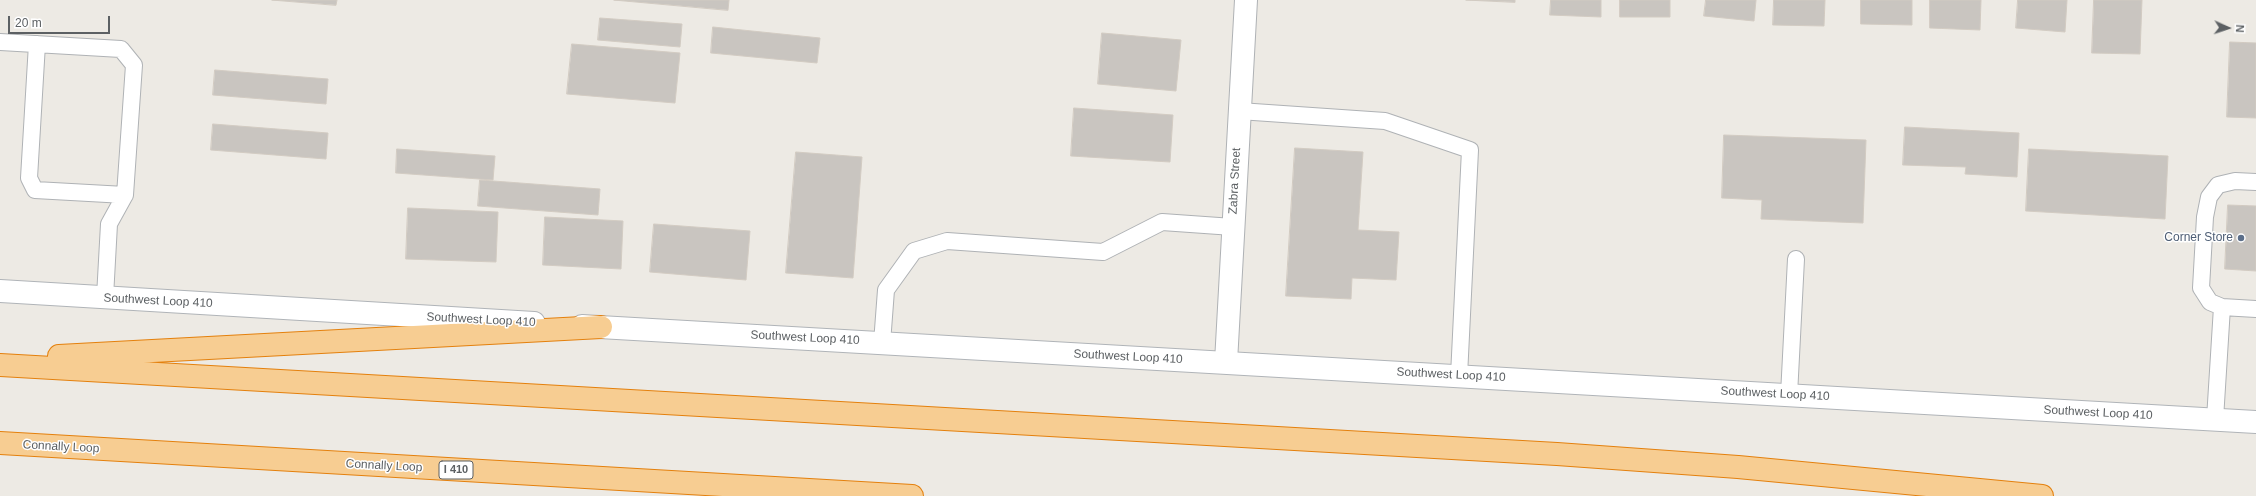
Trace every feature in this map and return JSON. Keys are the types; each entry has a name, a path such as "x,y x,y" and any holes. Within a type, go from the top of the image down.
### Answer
{"highway":[{"path":"0,359 601,327"},
{"path":"0,365 1645,460 1953,486 2042,496"},
{"name":"Connally Loop","path":"0,443 912,496"}],"main road":[{"name":"Zabra Street","path":"1226,362 1246,0"},
{"name":"Southwest Loop 410","path":"0,292 2256,422"}],"lane":[{"path":"0,42 121,50 134,64 125,195 109,224 106,297"},
{"path":"37,44 29,178 35,190 125,195"},
{"path":"1239,111 1385,121 1470,150 1459,376"},
{"path":"2256,182 2235,181 2218,185 2209,197 2205,217 2201,288 2210,302 2222,307 2256,309"},
{"path":"882,343 886,290 914,251 947,241 1103,252 1162,222 1233,227"},
{"path":"1789,395 1796,259"},
{"path":"2215,419 2222,307"}],"building":[{"path":"272,0 337,0 336,5"},
{"path":"614,0 729,0 728,10"},
{"path":"1466,0 1515,0 1515,2"},
{"path":"1551,0 1601,0 1601,17 1550,15"},
{"path":"1620,0 1670,0 1670,17 1620,17"},
{"path":"1706,0 1756,0 1754,21 1704,16"},
{"path":"1774,0 1825,0 1824,26 1773,25"},
{"path":"1861,0 1912,0 1912,25 1861,24"},
{"path":"1930,0 1981,0 1980,30 1930,28"},
{"path":"2018,0 2067,0 2065,32 2016,28"},
{"path":"2094,0 2142,0 2140,54 2092,53"},
{"path":"600,18 682,24 680,47 598,40"},
{"path":"713,27 820,38 817,63 711,53"},
{"path":"1102,33 1181,40 1176,91 1098,84"},
{"path":"2230,42 2256,43 2256,118 2227,117"},
{"path":"572,44 680,53 675,103 567,94"},
{"path":"215,70 328,79 326,104 213,95"},
{"path":"1074,108 1173,115 1170,162 1071,156"},
{"path":"213,124 328,133 326,159 211,150"},
{"path":"1905,127 2019,133 2017,177 1965,174 1966,167 1903,165"},
{"path":"1724,135 1866,140 1863,223 1761,219 1762,200 1722,198"},
{"path":"1295,148 1363,152 1358,230 1399,232 1396,280 1352,278 1351,299 1286,296"},
{"path":"397,149 495,156 493,180 396,173"},
{"path":"2029,149 2168,156 2165,219 2026,211"},
{"path":"796,152 862,157 853,278 786,273"},
{"path":"480,180 600,189 598,215 478,206"},
{"name":"Corner Store","path":"2228,205 2256,206 2256,271 2225,269"},
{"path":"408,208 498,212 496,262 406,259"},
{"path":"545,217 623,221 621,269 543,265"},
{"path":"654,224 750,231 746,280 650,272"}],"place":[{"name":"Corner Store","path":"2241,238"}]}
